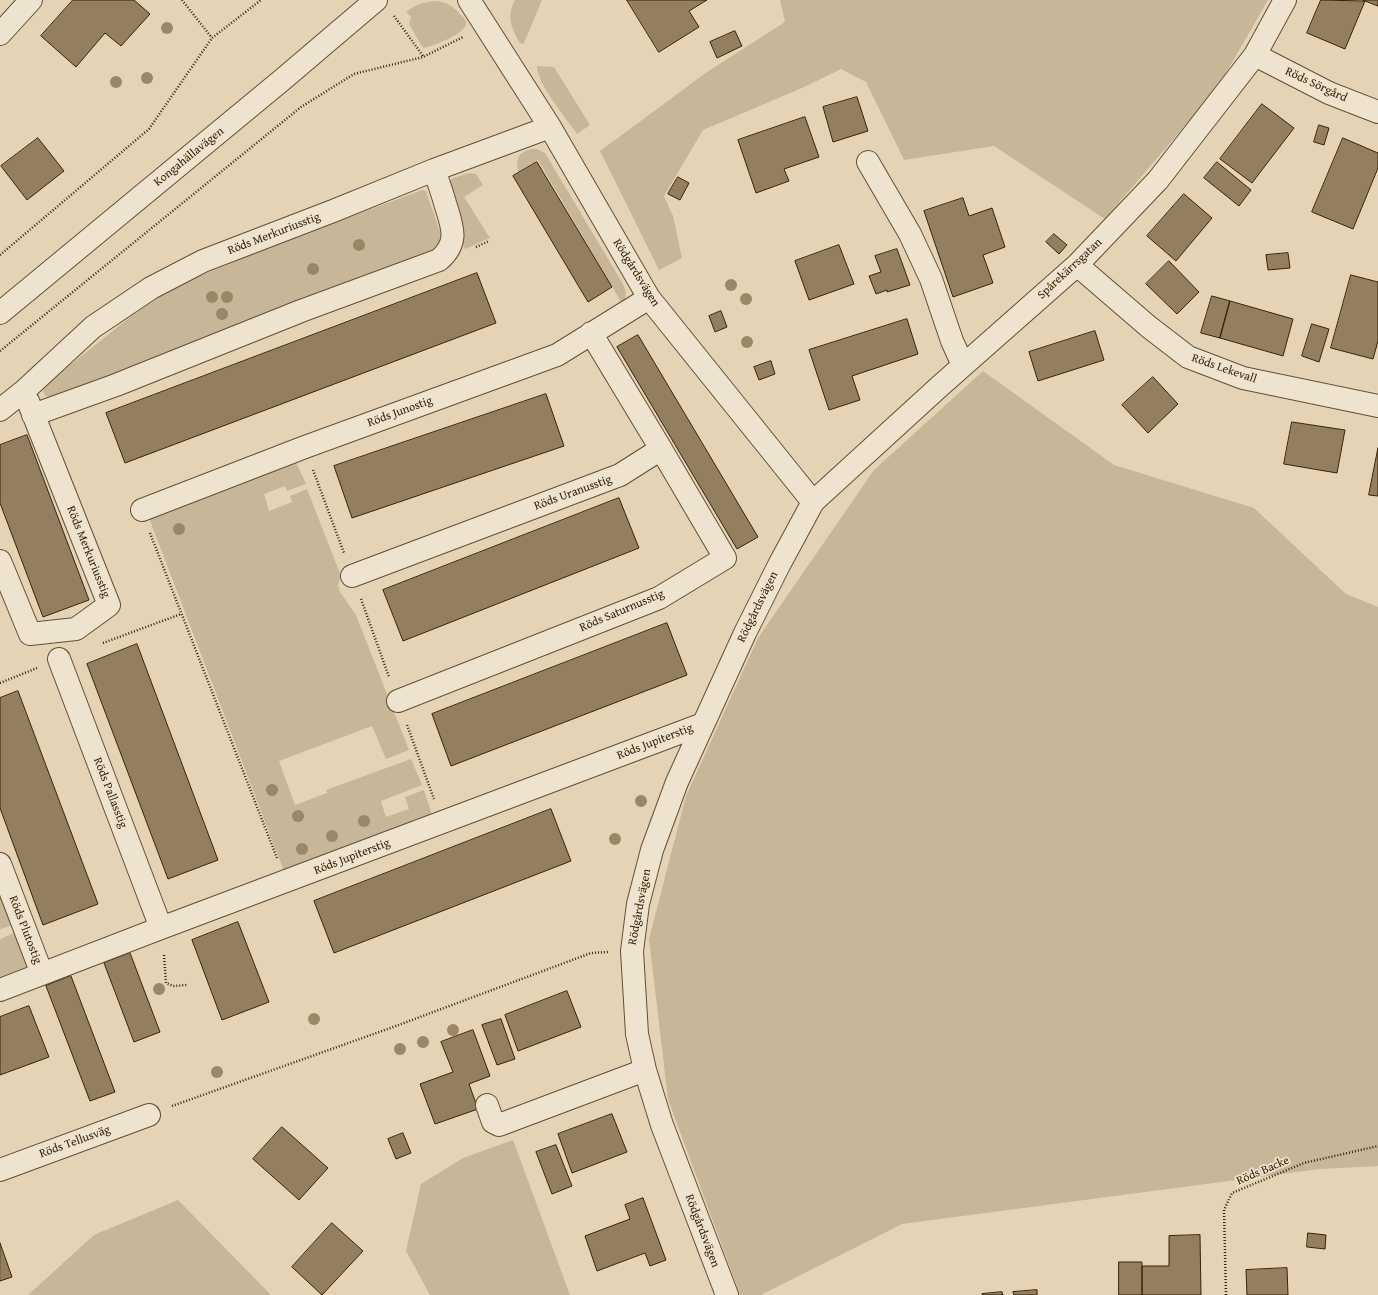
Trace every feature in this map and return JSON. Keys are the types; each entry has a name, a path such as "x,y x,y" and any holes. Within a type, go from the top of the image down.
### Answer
{"street":[{"path":"0,34 31,0"},
{"name":"Rödgårdsvägen","path":"469,0 550,127 649,298 813,502 779,564 745,633 677,782 652,850 638,904 632,951 637,1034 645,1070 662,1125 727,1295"},
{"name":"Spårekärrsgatan","path":"813,502 963,365 1077,265 1158,180 1255,55 1285,0"},
{"name":"Kongahällavägen","path":"0,313 276,85 383,5"},
{"name":"Röds Sörgård","path":"1255,55 1329,93 1378,112"},
{"name":"Röds Merkuriusstig","path":"0,410 25,390 93,327 151,288 203,261 434,170 550,127"},
{"path":"868,162 910,234 931,279 952,341 963,365"},
{"path":"33,415 116,385 301,311 439,260 447,254 451,243 453,228 434,170"},
{"name":"Röds Lekevall","path":"1077,265 1149,327 1188,357 1243,378 1378,406"},
{"name":"Röds Junostig","path":"142,510 305,447 557,355 590,333 649,298"},
{"path":"590,333 661,449"},
{"name":"Röds Merkuriusstig","path":"0,562 30,634 76,629 108,605 33,415 25,390"},
{"name":"Röds Uranusstig","path":"352,576 620,475 661,449"},
{"name":"Röds Saturnusstig","path":"398,701 659,598 725,558 661,449"},
{"name":"Röds Pallasstig","path":"60,659 161,928"},
{"name":"Röds Jupiterstig","path":"0,990 703,724"},
{"name":"Röds Plutostig","path":"0,864 42,974"},
{"path":"487,1105 493,1122 498,1125 645,1070"},
{"name":"Röds Tellusväg","path":"0,1170 149,1115"}],"path":[{"path":"182,0 212,38"},
{"path":"0,254 149,130 212,38 260,0"},
{"path":"383,5 423,57"},
{"path":"0,351 301,107 354,74 423,57 462,38 481,18"},
{"path":"305,447 442,822"},
{"path":"142,510 286,881"},
{"path":"161,928 166,983 173,986 187,985"},
{"path":"149,1115 396,1026 591,953 632,951"},
{"name":"Röds Backe","path":"1226,1295 1224,1210 1232,1193 1304,1163 1378,1146"}],"shaded area":[{"path":"515,0 542,0 524,43 522,44 519,42 514,31 510,17"},
{"path":"780,0 1268,0 1218,87 1105,219 994,146 904,160 866,82 841,69 802,88 703,130 664,196 673,216 682,258 659,270 600,151 707,72 785,22"},
{"path":"435,1 446,3 451,6 464,18 466,23 465,27 455,35 424,48 409,24 411,17 406,12 419,4"},
{"path":"537,66 554,67 590,125 577,134 547,91 538,73"},
{"path":"531,149 537,149 545,153 623,284 626,292 625,299 621,302 538,160 518,172 518,157 522,153"},
{"path":"469,173 476,174 483,185 464,197 490,238 465,249 444,195 446,183 453,178"},
{"path":"422,190 426,191 441,235 437,248 433,252 64,395 48,398 44,394 43,391 46,385 130,317 161,296 188,281 275,245"},
{"path":"983,371 1114,465 1254,508 1346,594 1378,607 1378,1166 1320,1169 902,1224 761,1295 740,1295 668,1099 649,939 686,796 758,638 874,470"},
{"path":"296,462 306,484 287,491 285,486 264,494 269,511 292,502 290,496 307,489 341,576 338,585 340,592 356,615 409,750 386,759 372,726 279,761 295,805 327,793 326,790 411,759 422,785 381,801 386,817 409,809 405,797 424,790 433,818 285,874 149,518"},
{"path":"0,891 13,925 0,929"},
{"path":"17,932 30,970 0,981 0,939"},
{"path":"513,1140 570,1295 430,1295 406,1251 421,1184 463,1158"},
{"path":"178,1200 271,1295 28,1295 94,1235"}],"building":[{"path":"73,0 134,0 150,14 121,46 105,33 76,67 41,36"},
{"path":"627,0 707,0 689,11 699,27 659,52"},
{"path":"1321,0 1365,1 1345,49 1307,33"},
{"path":"1363,0 1378,0 1378,6 1365,1"},
{"path":"735,31 742,46 717,58 710,42"},
{"path":"857,97 868,131 833,142 823,107"},
{"path":"1262,104 1294,128 1252,183 1220,159"},
{"path":"805,117 819,157 784,169 789,181 756,193 738,140"},
{"path":"1319,125 1329,128 1324,145 1314,142"},
{"path":"38,138 64,171 27,200 1,166"},
{"path":"1343,138 1378,153 1378,168 1353,229 1312,212"},
{"path":"537,162 612,287 588,302 513,176"},
{"path":"1217,162 1251,190 1239,206 1204,178"},
{"path":"678,177 689,183 680,200 668,194"},
{"path":"1184,194 1212,218 1176,261 1147,236"},
{"path":"963,198 969,216 992,208 1005,247 983,255 993,283 953,297 924,211"},
{"path":"1054,234 1067,245 1059,254 1046,242"},
{"path":"839,245 854,284 809,300 795,261"},
{"path":"897,249 910,285 876,294 869,276 881,272 875,256"},
{"path":"1288,253 1290,268 1268,270 1266,255"},
{"path":"1169,261 1199,292 1177,314 1146,284"},
{"path":"477,273 496,323 125,463 106,413"},
{"path":"1351,275 1378,282 1378,341 1373,359 1331,348"},
{"path":"1212,296 1230,301 1220,338 1201,333"},
{"path":"1230,301 1293,319 1283,356 1220,338"},
{"path":"721,311 727,327 715,332 709,316"},
{"path":"907,319 918,354 852,376 860,400 829,410 809,350"},
{"path":"1312,324 1329,329 1319,362 1302,356"},
{"path":"1095,331 1104,360 1038,381 1029,352"},
{"path":"638,335 758,537 737,549 617,347"},
{"path":"771,361 775,374 759,380 754,367"},
{"path":"1153,377 1178,404 1148,433 1122,405"},
{"path":"546,394 564,446 352,518 334,466"},
{"path":"1292,422 1345,430 1337,473 1284,464"},
{"path":"27,435 89,600 43,617 0,503 0,445"},
{"path":"1378,448 1378,496 1369,495"},
{"path":"619,498 639,548 403,641 383,590"},
{"path":"667,623 687,675 451,766 432,714"},
{"path":"137,644 218,860 168,879 87,664"},
{"path":"18,691 98,904 43,925 0,808 0,698"},
{"path":"551,809 571,861 334,953 314,901"},
{"path":"238,922 269,1002 222,1020 192,940"},
{"path":"130,953 160,1032 134,1042 104,963"},
{"path":"71,976 115,1092 90,1101 46,986"},
{"path":"567,991 581,1027 518,1051 505,1015"},
{"path":"29,1006 49,1057 0,1075 0,1017"},
{"path":"501,1019 515,1059 497,1065 482,1025"},
{"path":"473,1030 490,1076 469,1084 478,1109 435,1124 420,1084 453,1072 441,1042"},
{"path":"612,1114 627,1152 572,1173 558,1134"},
{"path":"282,1127 328,1168 299,1200 253,1159"},
{"path":"403,1133 411,1153 396,1159 388,1139"},
{"path":"556,1145 572,1186 552,1194 536,1152"},
{"path":"643,1198 666,1260 650,1266 645,1253 597,1271 585,1236 630,1219 625,1205"},
{"path":"332,1223 363,1251 322,1295 292,1267"},
{"path":"1308,1233 1326,1235 1325,1249 1307,1247"},
{"path":"1200,1235 1201,1295 1142,1295 1142,1266 1169,1266 1169,1236"},
{"path":"0,1243 12,1277 0,1281"},
{"path":"1119,1262 1142,1262 1142,1295 1119,1295"},
{"path":"1287,1268 1288,1295 1247,1295 1246,1270"},
{"path":"1037,1290 1037,1295 1014,1295 1013,1292"},
{"path":"1002,1292 1003,1295 982,1295 982,1294"}]}
